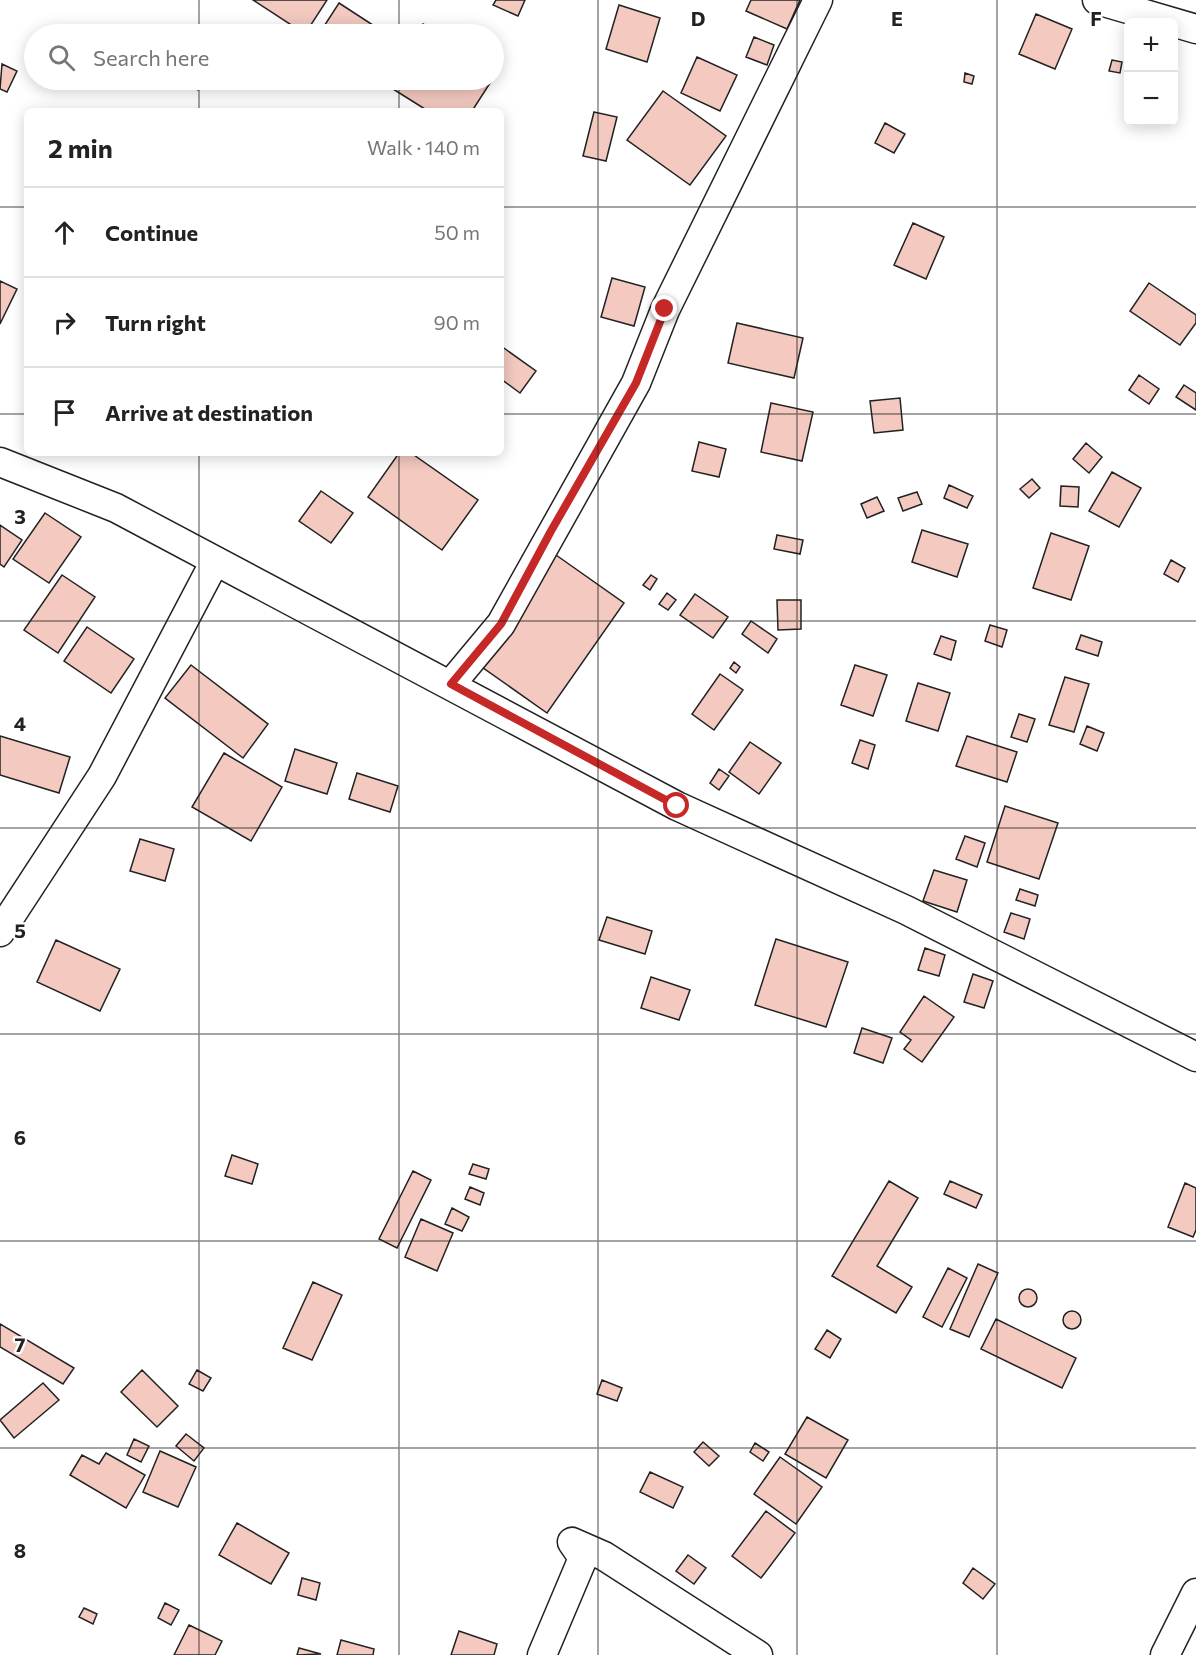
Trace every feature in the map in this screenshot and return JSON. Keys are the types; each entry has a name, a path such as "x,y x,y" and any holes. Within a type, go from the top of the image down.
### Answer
{"street":[{"path":"451,684 501,624 551,531 636,383 680,278 818,0"},
{"path":"1097,0 1196,29"},
{"path":"0,462 116,508 677,806 906,910 1196,1057"},
{"path":"0,932 102,776 215,561"},
{"path":"542,1655 583,1558 572,1542 604,1556 758,1655"},
{"path":"1165,1655 1196,1593"}],"building":[{"path":"253,0 327,0 311,24 290,24"},
{"path":"496,0 525,0 518,16 493,5"},
{"path":"751,0 800,0 787,29 746,11"},
{"path":"339,3 371,24 325,24"},
{"path":"619,5 660,18 647,62 606,49"},
{"path":"1036,14 1072,29 1055,69 1019,54"},
{"path":"754,37 774,45 767,65 746,57"},
{"path":"697,57 737,75 720,111 681,93"},
{"path":"1112,60 1122,62 1120,73 1109,71"},
{"path":"2,64 17,71 7,92 0,89"},
{"path":"965,73 974,76 972,84 964,82"},
{"path":"395,90 486,90 474,108 423,108"},
{"path":"663,91 726,136 690,185 627,140"},
{"path":"594,112 617,117 606,161 583,156"},
{"path":"885,123 905,134 894,153 875,143"},
{"path":"913,223 944,237 926,279 894,265"},
{"path":"612,278 645,287 634,326 601,317"},
{"path":"0,281 17,289 0,324"},
{"path":"1149,283 1196,315 1196,323 1180,345 1130,311"},
{"path":"737,323 803,338 794,378 728,363"},
{"path":"504,348 536,371 520,393 504,381"},
{"path":"1139,375 1159,389 1149,404 1129,390"},
{"path":"1184,385 1196,393 1196,410 1176,397"},
{"path":"900,398 903,430 874,433 870,401"},
{"path":"771,403 813,412 802,461 761,452"},
{"path":"699,442 726,449 719,477 692,471"},
{"path":"1086,443 1102,457 1089,473 1073,459"},
{"path":"397,456 415,456 478,500 442,550 368,497"},
{"path":"1112,472 1141,488 1119,527 1089,511"},
{"path":"1032,479 1040,488 1029,498 1020,489"},
{"path":"949,485 973,496 967,508 944,498"},
{"path":"1061,486 1079,487 1078,507 1060,506"},
{"path":"321,491 353,513 331,543 299,521"},
{"path":"917,492 922,504 903,511 898,498"},
{"path":"877,497 884,511 867,518 861,504"},
{"path":"45,513 81,537 49,583 13,559"},
{"path":"0,525 22,540 4,567 0,564"},
{"path":"922,530 968,544 957,577 912,562"},
{"path":"1051,533 1089,546 1071,600 1033,588"},
{"path":"777,535 803,540 800,554 774,549"},
{"path":"556,555 624,603 547,713 479,665"},
{"path":"1171,560 1185,568 1178,582 1164,574"},
{"path":"62,575 95,597 58,653 24,630"},
{"path":"651,575 657,579 650,590 643,585"},
{"path":"667,593 676,600 668,610 659,604"},
{"path":"695,594 728,617 713,638 680,615"},
{"path":"777,600 801,600 801,629 778,630"},
{"path":"751,621 777,639 768,653 742,634"},
{"path":"990,625 1007,630 1002,647 985,641"},
{"path":"87,627 134,659 111,693 64,661"},
{"path":"1081,635 1102,642 1098,656 1076,649"},
{"path":"941,636 956,641 951,660 934,654"},
{"path":"734,662 740,667 736,673 730,668"},
{"path":"191,665 268,724 243,758 165,698"},
{"path":"855,665 887,675 873,716 841,705"},
{"path":"720,674 743,690 714,730 692,714"},
{"path":"1065,677 1089,684 1074,732 1049,725"},
{"path":"918,683 950,693 938,731 906,721"},
{"path":"1019,714 1035,719 1027,742 1011,737"},
{"path":"1087,726 1104,733 1097,751 1080,744"},
{"path":"0,736 70,757 59,793 0,775"},
{"path":"967,736 1017,752 1007,782 956,766"},
{"path":"860,740 875,745 868,769 852,763"},
{"path":"750,742 781,763 759,794 729,772"},
{"path":"295,749 337,763 327,794 285,781"},
{"path":"224,753 282,787 251,841 192,807"},
{"path":"719,769 729,776 719,790 710,783"},
{"path":"357,773 398,786 390,812 349,799"},
{"path":"1005,806 1058,823 1039,879 987,862"},
{"path":"965,836 985,843 977,867 956,859"},
{"path":"140,839 174,849 165,881 130,871"},
{"path":"934,870 967,880 957,912 923,901"},
{"path":"1020,889 1038,895 1035,906 1016,900"},
{"path":"1011,913 1030,919 1024,939 1004,932"},
{"path":"607,917 652,931 645,954 599,940"},
{"path":"776,939 848,962 826,1027 755,1005"},
{"path":"56,940 120,969 100,1011 37,982"},
{"path":"925,948 945,955 939,976 918,970"},
{"path":"973,974 993,981 984,1008 964,1002"},
{"path":"651,977 690,990 679,1020 641,1008"},
{"path":"924,996 954,1017 922,1062 904,1049 911,1040 900,1032"},
{"path":"862,1028 892,1038 883,1063 854,1053"},
{"path":"232,1155 258,1164 252,1184 225,1176"},
{"path":"473,1164 489,1169 486,1179 469,1174"},
{"path":"413,1171 431,1180 397,1248 379,1239"},
{"path":"889,1181 918,1198 877,1266 912,1287 896,1313 832,1276"},
{"path":"950,1181 982,1195 976,1208 944,1194"},
{"path":"1185,1183 1196,1188 1196,1230 1193,1237 1168,1227"},
{"path":"470,1187 484,1193 480,1205 465,1199"},
{"path":"452,1208 469,1217 462,1231 445,1224"},
{"path":"421,1219 453,1233 437,1271 405,1257"},
{"path":"978,1264 998,1273 969,1337 950,1329"},
{"path":"948,1268 967,1278 942,1327 923,1317"},
{"path":"313,1282 342,1295 312,1360 283,1348"},
{"path":"1028,1289 1034,1292 1037,1298 1034,1304 1028,1307 1022,1304 1019,1298 1022,1292"},
{"path":"1068,1311 1076,1311 1081,1316 1079,1327 1068,1329 1063,1324 1063,1316"},
{"path":"996,1319 1076,1358 1062,1388 981,1349"},
{"path":"0,1324 74,1368 63,1384 0,1347"},
{"path":"827,1330 841,1339 830,1358 815,1349"},
{"path":"142,1370 178,1406 157,1427 121,1392"},
{"path":"197,1370 211,1378 203,1391 189,1384"},
{"path":"602,1380 622,1388 617,1401 597,1394"},
{"path":"43,1383 59,1400 14,1438 0,1420"},
{"path":"807,1417 848,1440 826,1478 785,1454"},
{"path":"186,1434 204,1448 194,1461 176,1446"},
{"path":"134,1439 149,1446 141,1462 127,1455"},
{"path":"703,1442 719,1456 709,1466 694,1452"},
{"path":"755,1443 769,1452 763,1461 750,1452"},
{"path":"160,1451 196,1467 178,1507 143,1492"},
{"path":"106,1453 145,1475 126,1508 70,1475 82,1455 99,1464"},
{"path":"780,1457 822,1487 796,1524 754,1494"},
{"path":"650,1472 683,1487 673,1508 640,1492"},
{"path":"766,1511 795,1533 761,1578 732,1556"},
{"path":"237,1523 289,1553 271,1584 219,1555"},
{"path":"688,1555 706,1568 694,1584 676,1571"},
{"path":"973,1568 995,1584 983,1599 963,1583"},
{"path":"302,1578 320,1583 316,1600 298,1595"},
{"path":"165,1603 179,1610 171,1625 158,1618"},
{"path":"84,1608 97,1614 93,1624 79,1617"},
{"path":"189,1625 222,1641 215,1655 174,1655"},
{"path":"459,1631 497,1644 494,1655 451,1655"},
{"path":"341,1640 374,1649 373,1655 337,1655"},
{"path":"299,1648 321,1654 297,1655"}],"route":[{"path":"665,309 636,383 551,531 501,624 451,684 677,806"}]}
